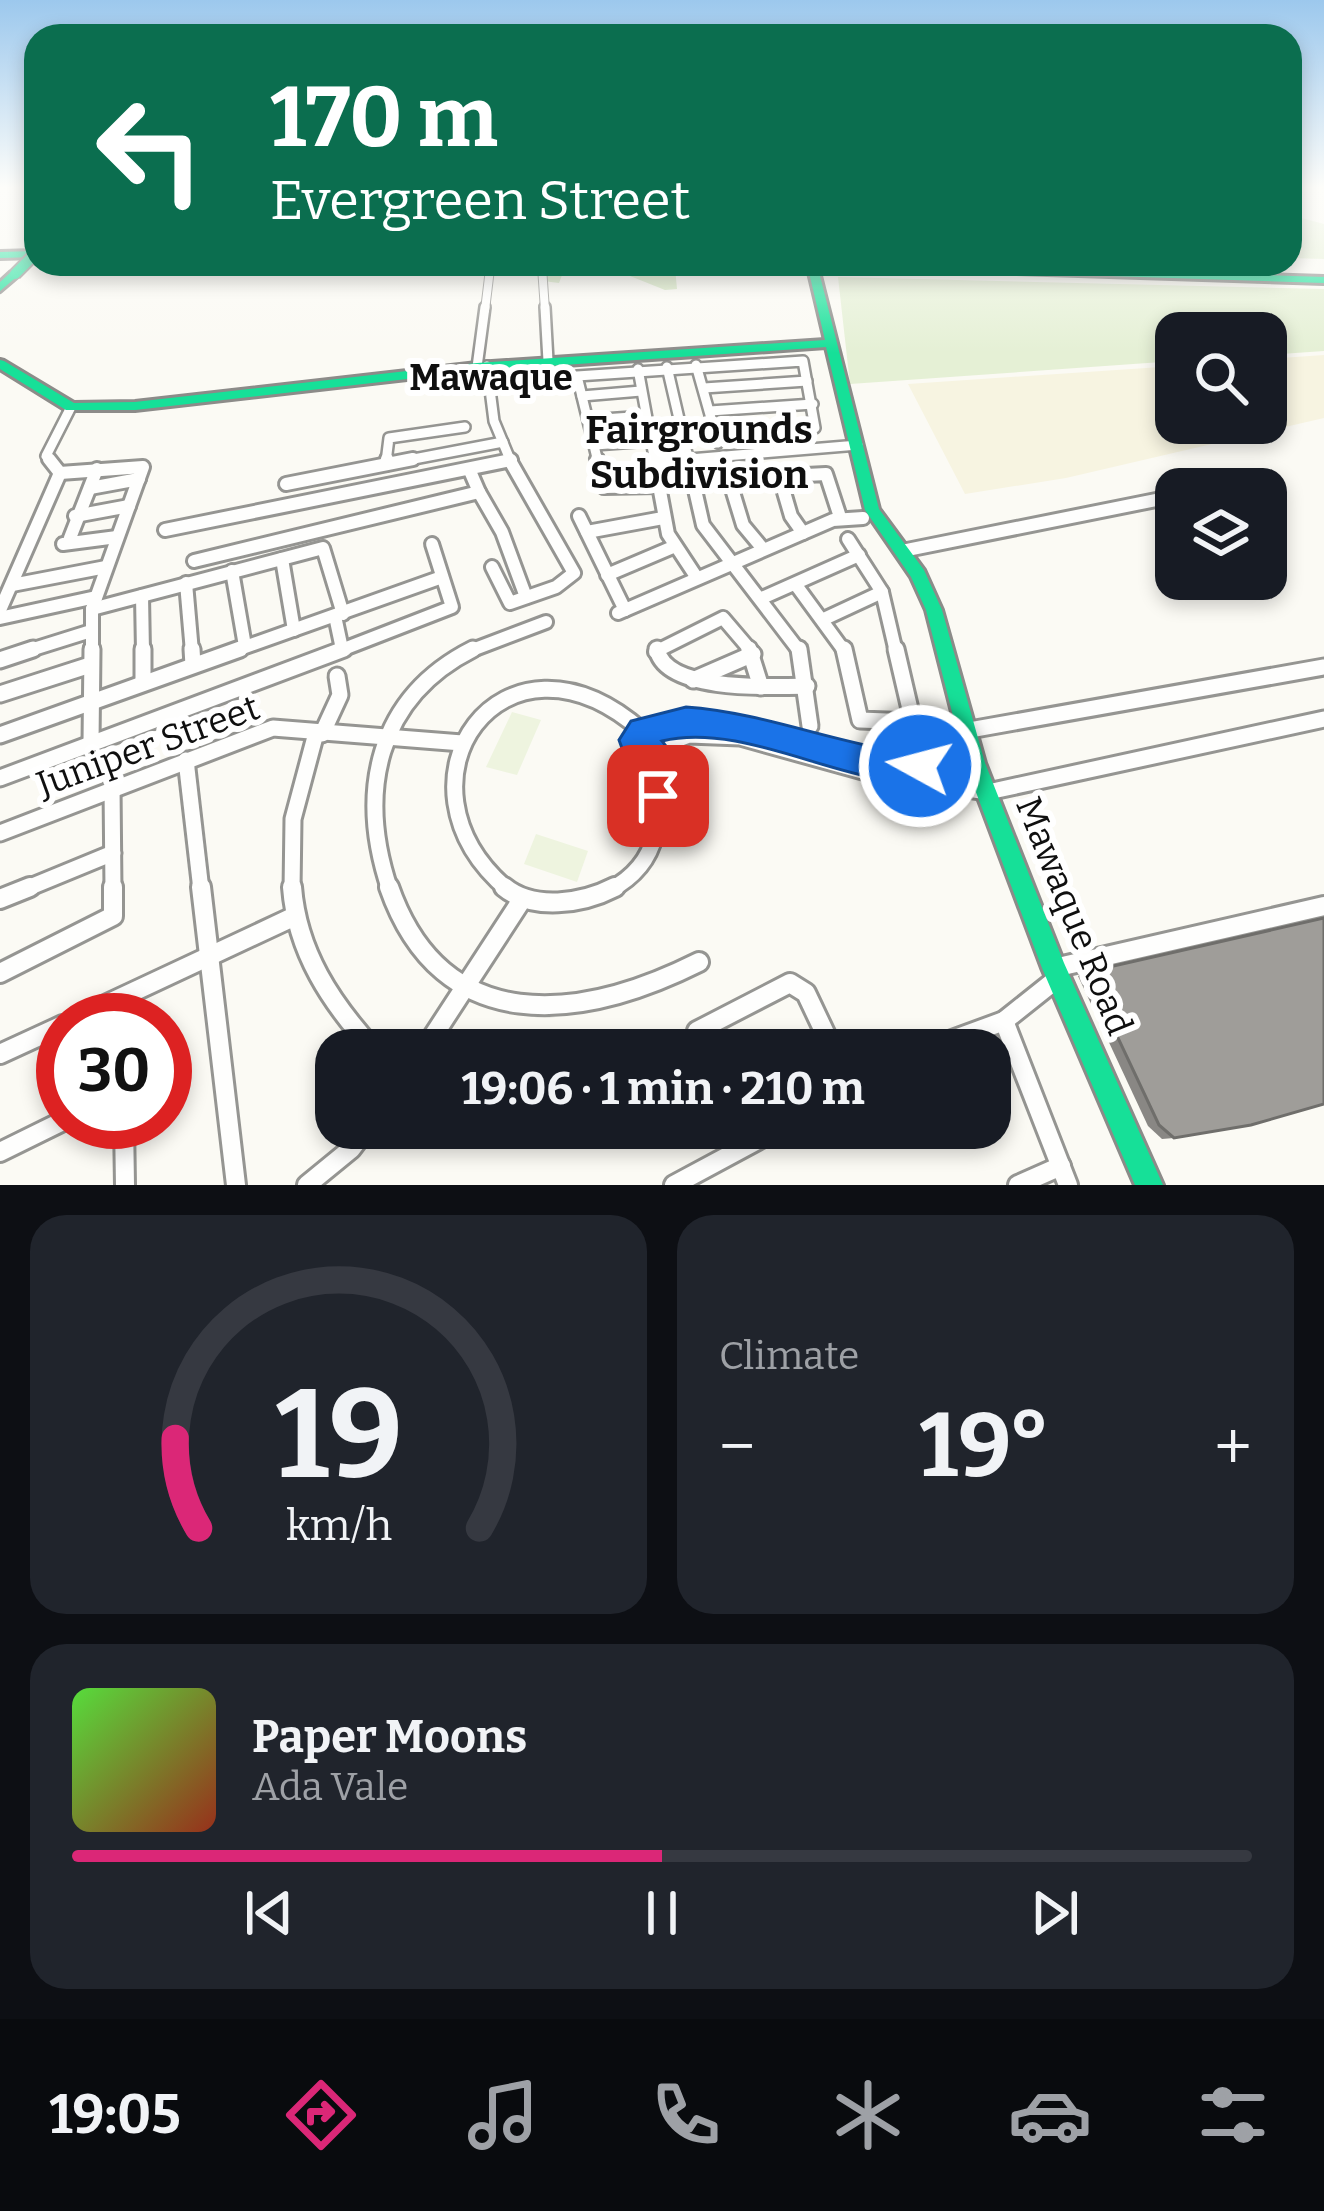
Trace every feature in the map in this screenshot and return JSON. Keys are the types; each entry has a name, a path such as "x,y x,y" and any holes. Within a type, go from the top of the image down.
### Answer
{"main road":[{"path":"0,288 8,269"},
{"name":"Mawaque Road","path":"815,276 849,446 872,510 902,551 934,610 975,763 1056,973 1149,1185"},
{"path":"1202,276 1324,280"},
{"path":"0,364 71,407 246,396 482,366 830,344"}],"street":[{"path":"489,276 482,366 490,398 511,460 574,573 570,580 506,602 491,568"},
{"path":"543,276 548,361"},
{"path":"659,486 606,489 577,376 800,359 815,428 716,437"},
{"path":"697,365 720,450"},
{"path":"667,367 703,525 795,640 809,726"},
{"path":"638,369 663,518 674,548 698,578"},
{"path":"704,388 807,381"},
{"path":"582,396 641,392"},
{"path":"710,411 813,404"},
{"path":"60,473 46,456 71,407"},
{"path":"589,420 646,416"},
{"path":"386,464 389,438 465,427"},
{"path":"595,445 650,441"},
{"path":"286,484 503,442"},
{"path":"654,462 849,446"},
{"path":"165,530 511,460"},
{"path":"60,473 141,465 94,603 87,666 91,743"},
{"path":"358,468 364,493"},
{"path":"97,470 67,541 117,536"},
{"path":"470,471 502,532 526,597"},
{"path":"60,473 0,614 142,596 326,548 342,650"},
{"path":"763,549 743,525 726,473 830,477 840,518"},
{"path":"779,475 791,516 803,533"},
{"path":"90,488 139,479"},
{"path":"194,561 479,492"},
{"path":"902,551 1155,500"},
{"path":"75,516 129,506"},
{"path":"579,516 621,612 840,518 862,518"},
{"path":"586,532 663,518"},
{"path":"796,585 844,643 860,720 914,722 882,592 848,539"},
{"path":"0,778 450,609 432,544"},
{"path":"607,574 674,548"},
{"path":"762,598 859,555"},
{"path":"281,559 294,630"},
{"path":"11,585 106,567"},
{"path":"232,571 244,646"},
{"path":"0,734 442,577"},
{"path":"186,584 193,665"},
{"path":"824,619 882,592"},
{"path":"142,596 143,683"},
{"path":"761,687 753,654 723,618 656,647 657,656 692,681 761,687 806,686"},
{"path":"546,622 484,643 444,664 394,714 371,776 369,810 379,868 402,925 467,988 536,1008 575,1006 664,980 699,962"},
{"path":"0,660 91,631"},
{"path":"692,681 753,654"},
{"path":"0,694 87,666"},
{"path":"964,730 1324,668"},
{"path":"337,676 340,695 319,733 291,806 291,918 328,998 355,1029"},
{"path":"653,744 602,701 570,688 548,687 506,696 462,743 452,793 466,846 521,901 584,900 612,892 641,866 660,825 653,744 669,724 713,722 887,765 975,763"},
{"path":"653,744 689,735 740,737 884,777 988,792 1324,719"},
{"name":"Juniper Street","path":"0,832 273,728 462,743"},
{"path":"186,760 236,1185"},
{"path":"0,973 113,916 112,786"},
{"path":"0,899 113,853"},
{"path":"439,1029 521,901"},
{"path":"982,1029 1004,1021 1056,973 1324,906"},
{"path":"132,993 291,918"},
{"path":"701,1029 790,983 806,993 823,1029"},
{"path":"1004,1021 1064,1176 1018,1185"},
{"path":"0,1054 36,1037"},
{"path":"0,1152 36,1134"},
{"path":"124,1149 125,1185"},
{"path":"307,1185 351,1149"},
{"path":"674,1185 741,1149"}],"shaded area":[{"path":"1324,355 1324,418 1287,427 1287,358"},
{"path":"1155,367 1155,444 1212,444 1066,478 965,494 908,384"}],"green space":[{"path":"1302,242 1324,242 1324,259 1302,258"},
{"path":"544,276 562,276 559,283 543,281"},
{"path":"630,276 676,276 677,289 665,290"},
{"path":"838,277 1324,289 1324,351 1287,354 1287,312 1155,312 1155,362 850,384"},
{"path":"512,712 541,720 517,775 486,767"},
{"path":"536,834 588,851 577,882 524,864"}],"building":[{"path":"1324,918 1324,1104 1251,1125 1174,1138 1159,1125 1087,972"}],"traffic: fast":[{"path":"0,255 24,254"},
{"path":"15,274 24,265"},
{"path":"0,288 15,274"},
{"path":"815,276 872,510 918,574 934,610 975,763 1054,968 1149,1185"},
{"path":"1202,276 1324,280"},
{"path":"0,364 71,407 135,406 477,367 830,343"}],"district":[{"name":"Mawaque","path":"491,378"},
{"name":"Fairgrounds Subdivision","path":"699,452"}],"route":[{"path":"658,796 655,753 638,751 634,740 642,731 655,732 686,721 742,725 887,765 920,766"}]}
